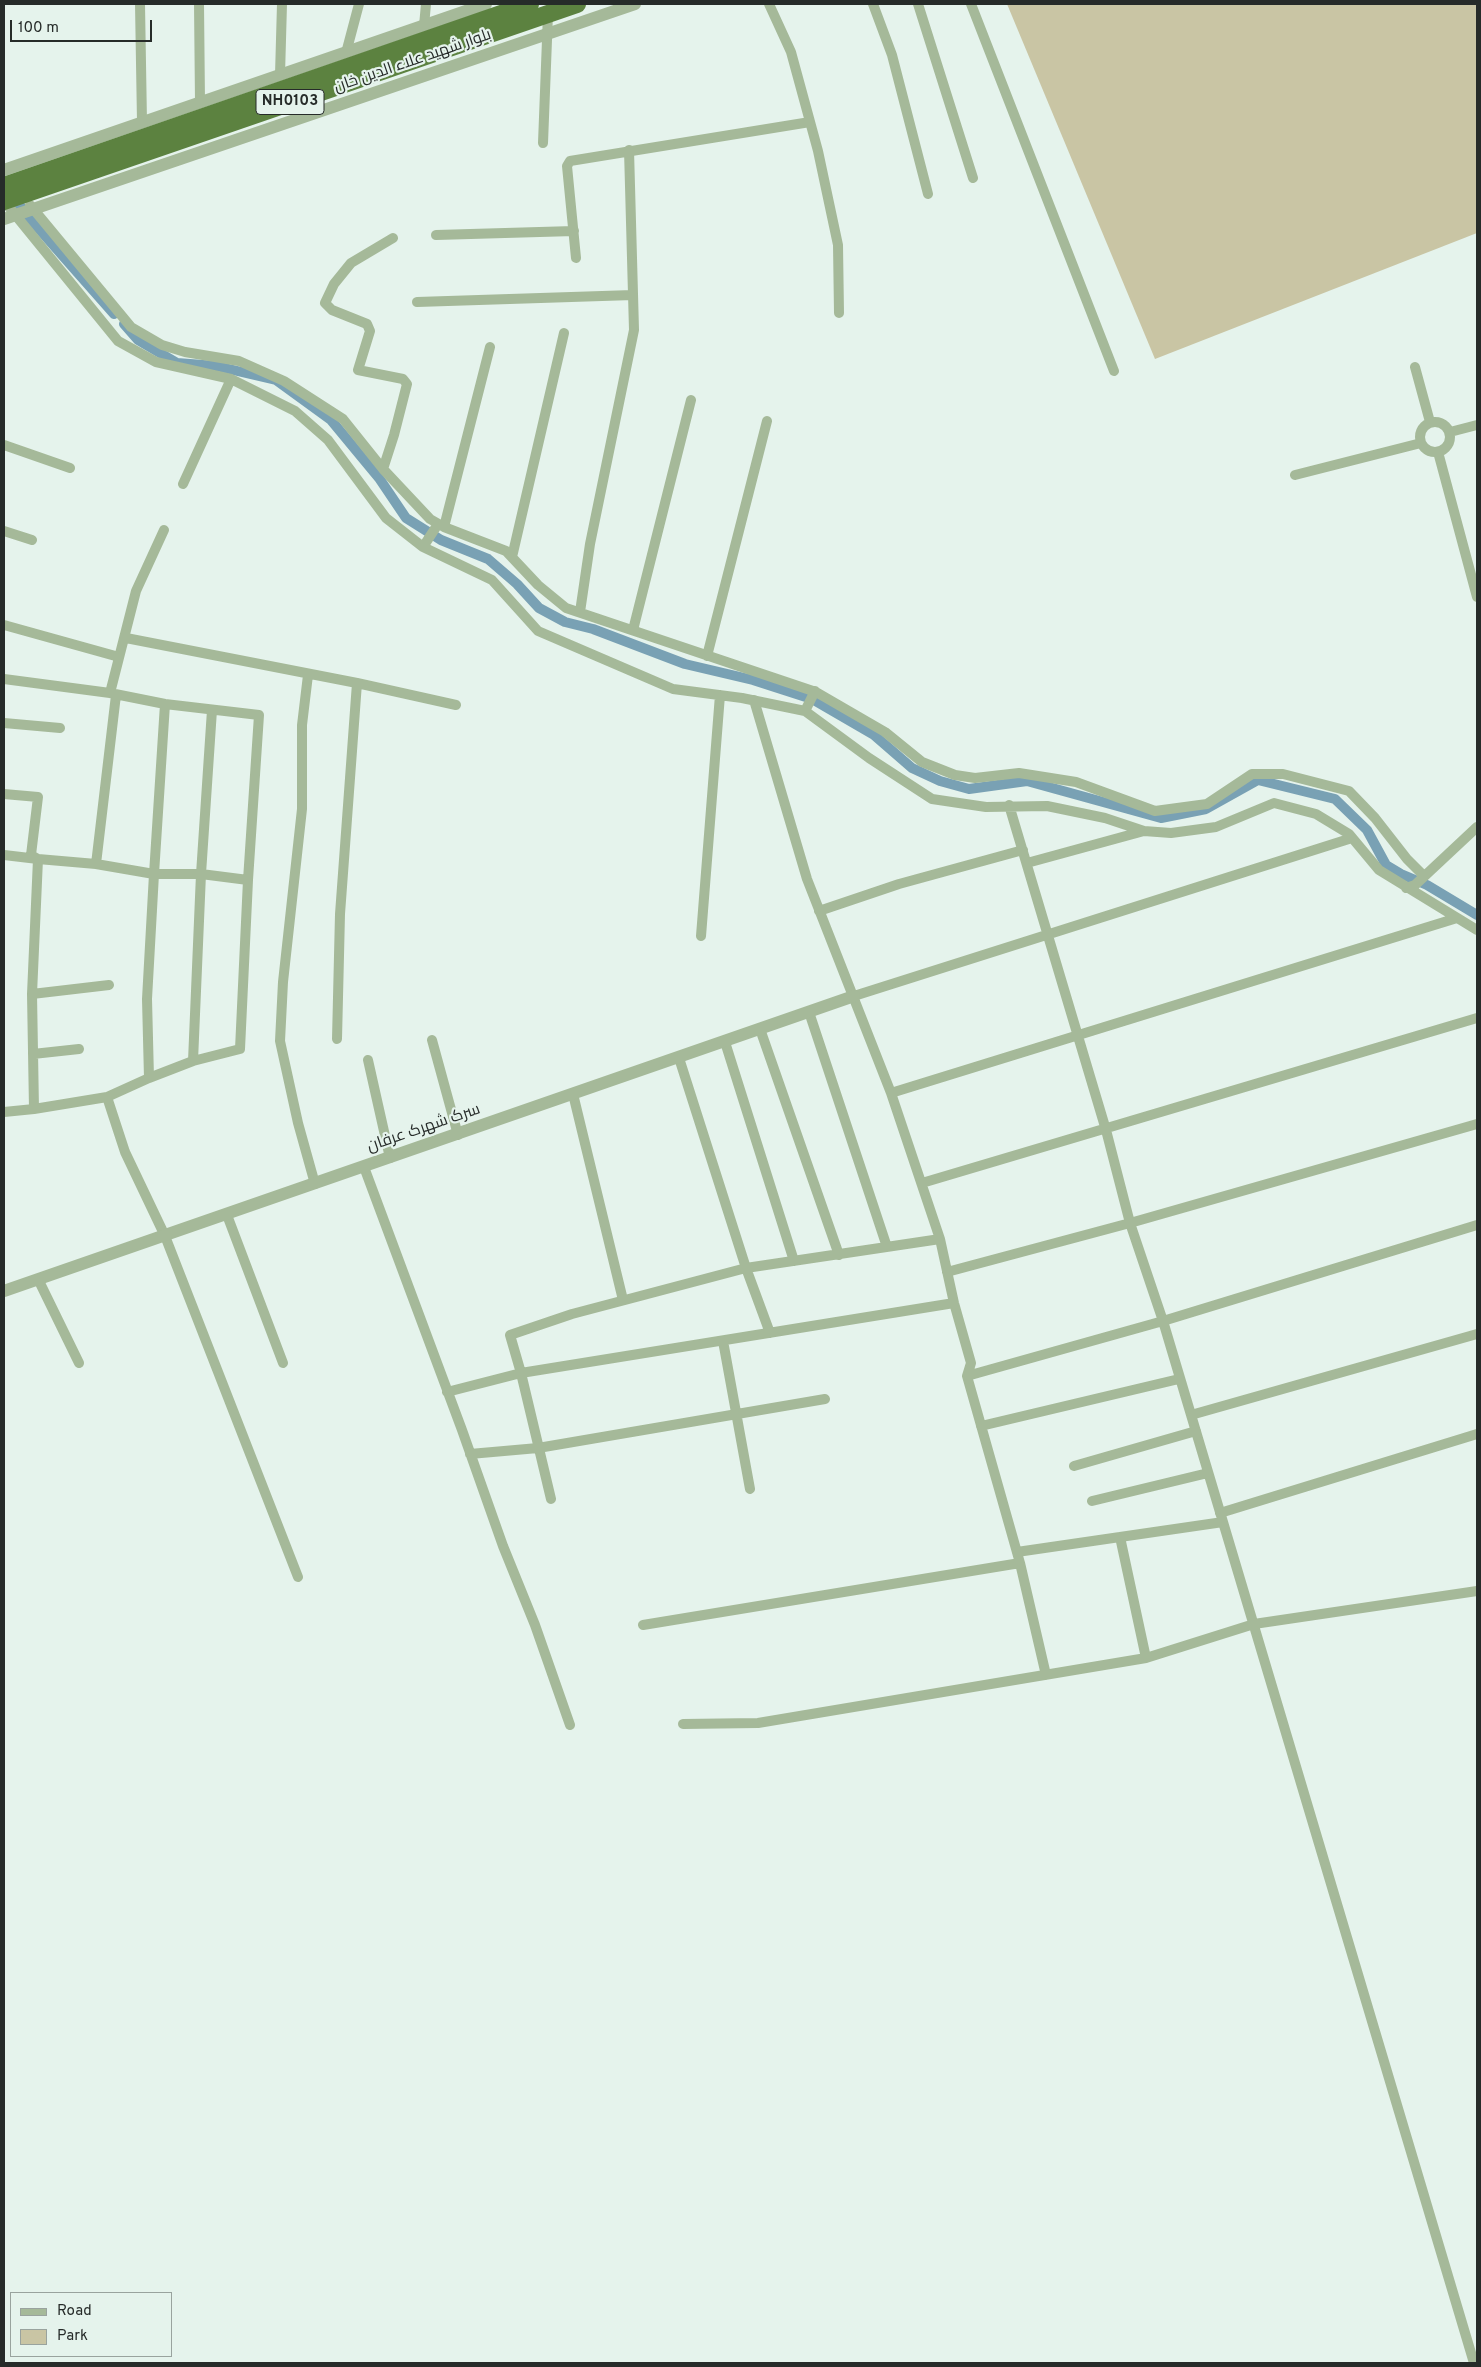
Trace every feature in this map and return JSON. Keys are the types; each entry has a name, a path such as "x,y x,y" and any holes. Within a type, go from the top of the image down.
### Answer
{"highway":[{"name":"NH0103","path":"9,181 530,4"},
{"name":"NH0103","path":"9,181 577,4"},
{"name":"NH0103","path":"4,201 9,181"}],"street":[{"path":"140,4 142,122"},
{"path":"199,4 200,102"},
{"path":"280,75 282,4"},
{"path":"346,52 359,4"},
{"path":"424,26 426,4"},
{"name":"بلوار شهید علاء الدین خان","path":"9,181 142,122 486,4"},
{"name":"بلوار شهید علاء الدین خان","path":"9,217 635,4"},
{"path":"770,4 791,52 810,122 838,245 839,312"},
{"path":"873,4 892,55 928,194"},
{"path":"918,4 973,178"},
{"path":"971,4 1114,371"},
{"path":"543,144 548,14"},
{"path":"576,258 568,163 578,158 810,122"},
{"path":"580,612 590,544 634,330 629,150"},
{"path":"9,181 131,327 162,345 185,352 239,361 284,380 343,419 383,469 430,520 506,551 538,585 566,608 815,691 885,732 922,762 955,775 975,778 1019,773 1076,782 1155,811 1207,804 1252,774 1284,774 1348,791 1375,818 1406,859 1424,876"},
{"path":"4,201 9,217 118,341 156,362 231,379 295,411 328,440 386,518 423,547 492,580 538,631 673,689 754,700 805,711 869,758 932,799 986,806 1047,806 1105,818 1144,831 1171,833 1216,827 1274,803 1316,814 1352,838 1379,870 1410,886 1477,930"},
{"path":"436,235 574,231"},
{"path":"383,469 407,384 403,379 358,370 370,331 367,324 332,310 325,303 334,284 351,263 393,238"},
{"path":"417,302 633,295"},
{"path":"512,557 564,333"},
{"path":"423,547 441,526 490,347"},
{"path":"1415,367 1430,422"},
{"path":"183,484 231,379"},
{"path":"633,630 691,400"},
{"path":"707,656 767,421"},
{"path":"1430,422 1440,422 1450,432 1447,446 1438,452 1428,450 1421,443 1420,432 1430,422"},
{"path":"1450,432 1477,425"},
{"path":"1295,475 1421,443"},
{"path":"4,445 70,468"},
{"path":"1438,452 1477,596"},
{"path":"96,864 112,694 136,591 164,530"},
{"path":"4,531 32,540"},
{"path":"4,625 120,657"},
{"path":"126,638 308,675 357,683 456,705"},
{"path":"308,675 302,725 302,809 283,982 280,1041 315,1184"},
{"path":"4,679 112,694 165,704 259,715 248,880 240,1049 193,1061 107,1097 4,1112"},
{"path":"337,1039 340,914 357,683"},
{"path":"805,711 815,691"},
{"path":"701,936 720,695"},
{"path":"754,700 807,878 890,1093 940,1239 954,1303 972,1363 967,1376 1020,1563 1046,1675"},
{"path":"149,1078 147,999 165,704"},
{"path":"193,1061 200,874 212,710"},
{"path":"4,723 60,728"},
{"path":"4,794 38,797 30,855 38,859"},
{"path":"1009,805 1106,1130 1130,1223 1163,1321 1474,2363"},
{"path":"1410,886 1424,876 1477,827"},
{"path":"1027,863 1144,831"},
{"path":"854,996 1352,838"},
{"path":"820,911 899,884 1023,850"},
{"path":"4,855 96,864 154,874 200,874 248,880"},
{"path":"34,1109 32,994 38,859"},
{"path":"890,1093 1457,918"},
{"path":"32,994 109,984"},
{"name":"سرک شهرک عرفان","path":"4,1291 854,996"},
{"path":"809,1012 887,1247"},
{"path":"922,1183 1106,1130 1477,1018"},
{"path":"760,1029 839,1256"},
{"path":"432,1040 458,1135"},
{"path":"725,1042 794,1261"},
{"path":"33,1054 79,1050"},
{"path":"679,1058 746,1268 770,1333"},
{"path":"368,1060 390,1158"},
{"path":"573,1094 623,1300"},
{"path":"107,1097 125,1152 165,1236 298,1577"},
{"path":"947,1272 1130,1223 1477,1124"},
{"path":"364,1167 570,1725"},
{"path":"227,1215 283,1363"},
{"path":"967,1376 1163,1321 1477,1225"},
{"path":"551,1498 510,1335 623,1300 746,1268 839,1256 940,1239"},
{"path":"38,1279 79,1363"},
{"path":"447,1392 521,1373 954,1303"},
{"path":"1191,1416 1477,1334"},
{"path":"723,1341 750,1489"},
{"path":"981,1426 1179,1378"},
{"path":"470,1454 538,1448 825,1398"},
{"path":"1074,1466 1196,1431"},
{"path":"1017,1552 1120,1536 1222,1517 1477,1434"},
{"path":"1092,1501 1208,1473"},
{"path":"1120,1536 1146,1658"},
{"path":"643,1625 1020,1563"},
{"path":"683,1724 758,1723 1046,1675 1146,1658 1254,1624 1477,1591"}],"green space":[{"path":"1007,4 1476,4 1477,233 1155,359"}],"waterway":[{"path":"11,194 32,221 114,314"},
{"path":"124,324 138,340 177,363 216,366 276,380 331,420 379,478 406,518 441,540 488,559 517,584 539,608 565,622 593,629 685,664 753,680 812,699 874,735 912,768 940,781 969,789 1027,781 1161,818 1206,809 1258,780 1335,799 1367,830 1386,865 1401,874 1427,885 1477,915"}]}
